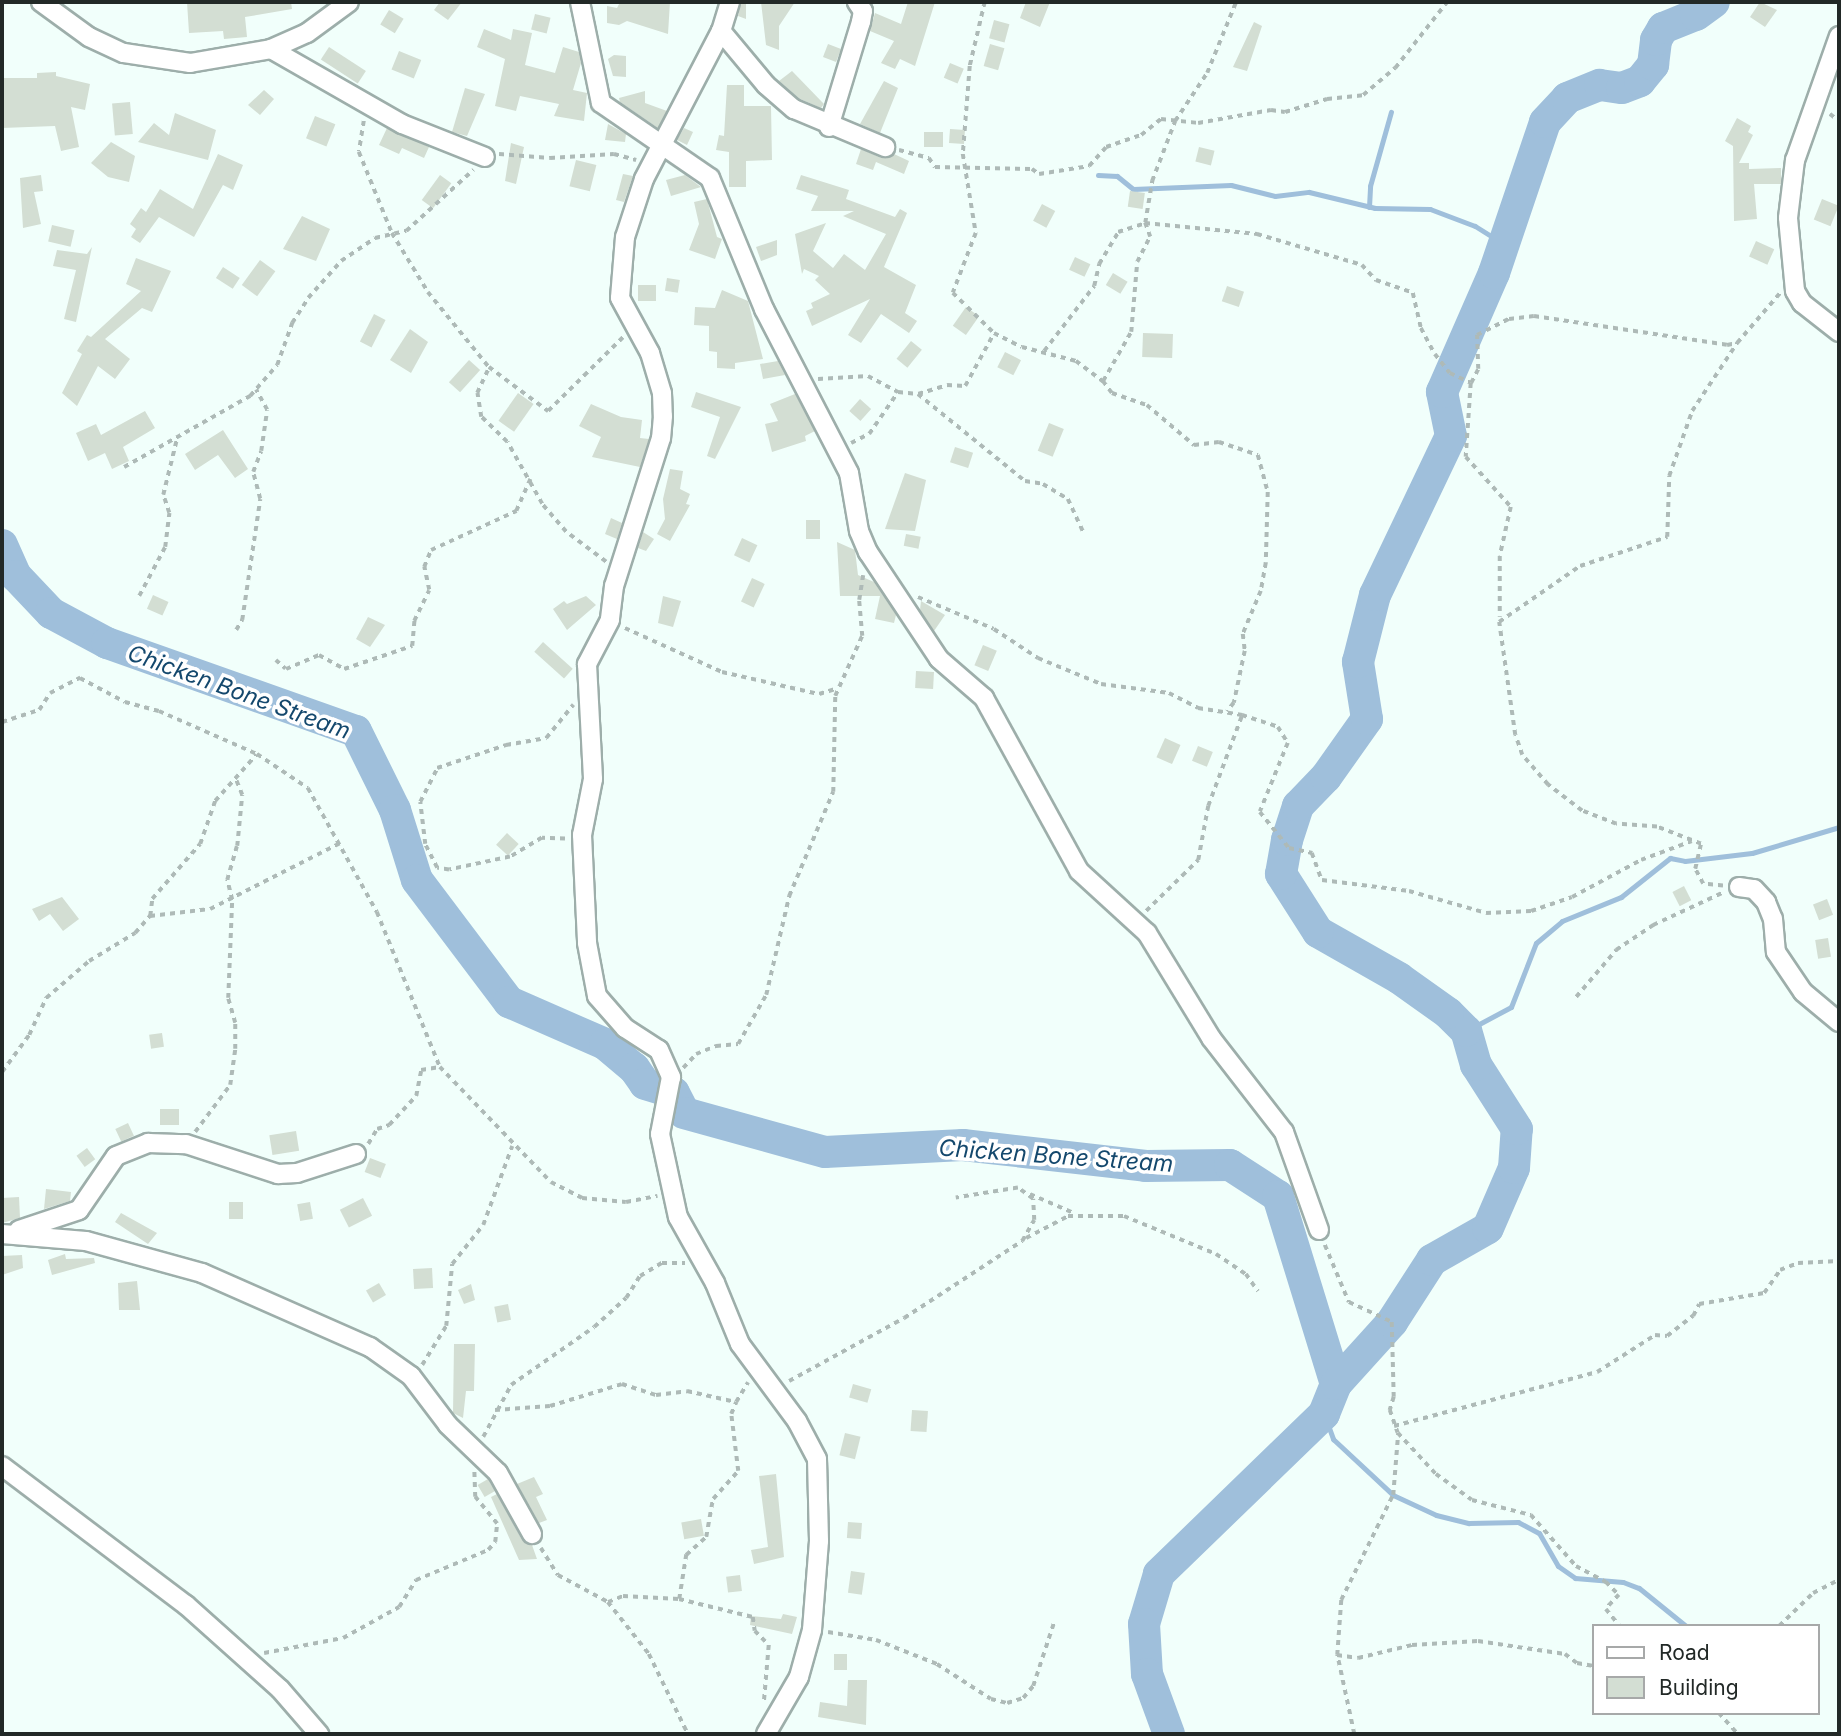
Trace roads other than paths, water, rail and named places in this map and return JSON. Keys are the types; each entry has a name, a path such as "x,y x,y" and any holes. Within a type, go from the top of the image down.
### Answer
{"street":[{"path":"41,2 89,37 153,60 190,63 271,49 307,33 349,2"},
{"path":"580,2 601,103 656,153 710,178 764,309 842,456 868,552 939,659 984,698 1079,871 1136,919 1211,1038 1291,1144 1319,1230"},
{"path":"730,2 721,31 656,153 625,237 621,298 645,345 662,393 661,438 618,572 610,620 591,650 588,687 593,779 582,835 587,943 597,996 625,1028 659,1050 671,1079 661,1122 670,1193 755,1368 776,1389 817,1459 819,1541 812,1630 799,1677 771,1728"},
{"path":"829,127 861,22 863,11 857,2"},
{"path":"721,31 775,95 829,127 885,147"},
{"path":"1839,36 1795,160 1789,197 1792,276 1802,303 1839,332"},
{"path":"271,49 370,108 485,157"},
{"path":"1739,887 1754,889 1766,902 1773,919 1776,952 1803,992 1839,1022"},
{"path":"5,1234 79,1210 105,1166 123,1152 148,1143 186,1144 278,1174 297,1173 356,1154"},
{"path":"5,1234 86,1241 202,1273 370,1347 411,1376 448,1425 498,1473 532,1534"},
{"path":"2,1466 186,1605 243,1656 319,1734"}],"waterway":[{"path":"1336,1384 1392,1322 1432,1260 1488,1228 1514,1168 1517,1129 1476,1065 1466,1031 1448,1013 1399,978 1318,932 1281,874 1287,840 1298,806 1326,777 1367,719 1358,662 1375,595 1451,436 1442,392 1494,273 1545,122 1567,98 1600,85 1622,88 1640,81 1653,65 1656,40 1663,28 1696,15 1714,2"},
{"path":"1369,207 1370,186 1391,112"},
{"path":"1098,175 1117,176 1133,189 1231,185 1275,196 1309,192 1375,208 1430,209 1475,226 1505,245"},
{"name":"Chicken Bone Stream","path":"2,545 16,576 51,613 107,643 356,731 395,810 417,880 509,1002 605,1044 634,1068 645,1084 674,1093 684,1113 825,1152 963,1145 1146,1166 1230,1165 1278,1196 1336,1384 1324,1414 1159,1574 1144,1624 1147,1674 1169,1734"},
{"path":"1466,1031 1511,1007 1536,943 1562,921 1621,897 1670,858 1685,861 1752,853 1839,827"},
{"path":"1324,1414 1333,1439 1393,1495 1436,1515 1469,1523 1518,1522 1539,1533 1558,1566 1575,1578 1623,1582 1639,1588 1684,1624"}]}
